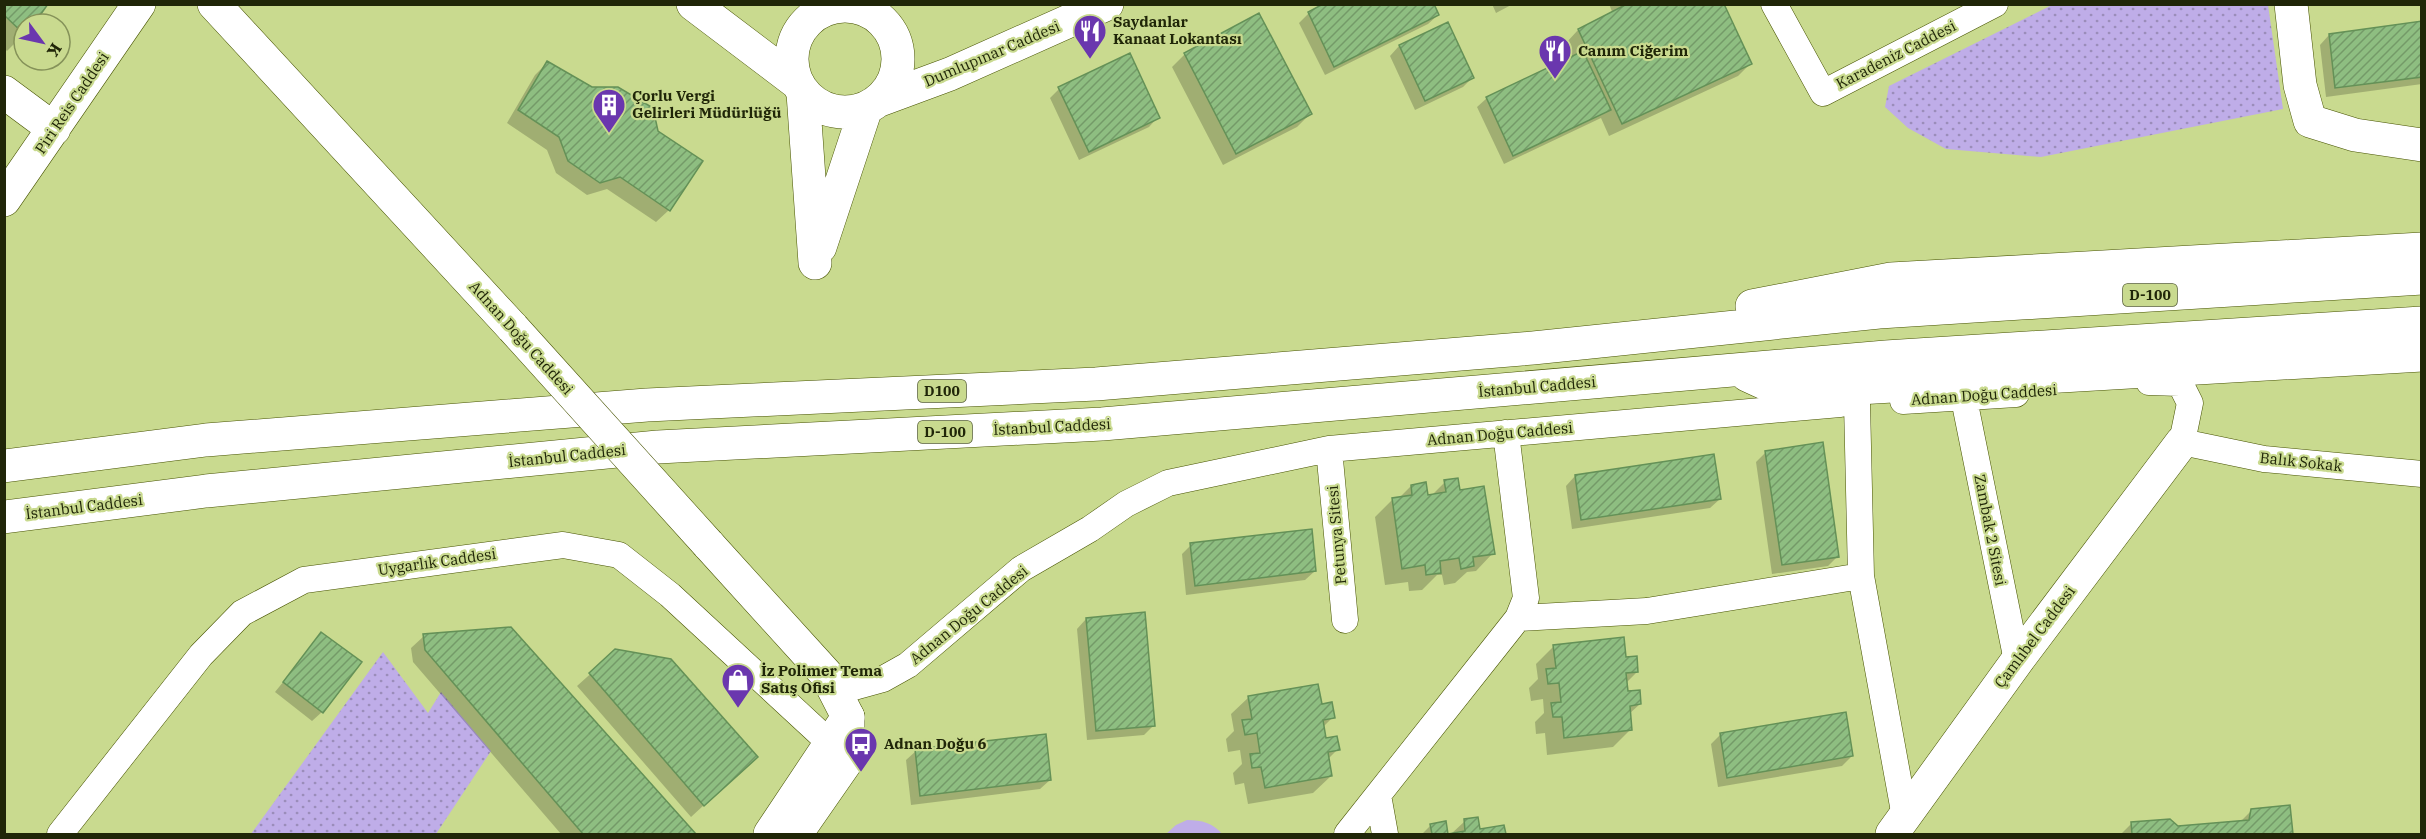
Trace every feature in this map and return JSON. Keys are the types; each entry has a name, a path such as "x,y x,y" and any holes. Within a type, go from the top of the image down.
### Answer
{"main road":[{"name":"Piri Reis Caddesi","path":"4,200 139,4"},
{"name":"Adnan Doğu Caddesi","path":"214,4 513,328 826,674 842,739"},
{"path":"693,4 800,88 813,103 825,109 852,112 871,105 889,88 897,72 898,54 894,37 884,22 870,11 853,6 835,5 820,11 807,21 797,34 792,50 791,66 800,88 814,263 871,105"},
{"path":"870,11 905,4"},
{"name":"Dumlupınar Caddesi","path":"871,105 950,74 1107,4"},
{"path":"2291,4 2300,85 2310,121 2355,135 2421,145"},
{"path":"4,92 54,129"},
{"path":"1719,329 1750,307 1890,279 2421,249"},
{"name":"D-100","path":"1879,312 2421,278"},
{"name":"D100","path":"4,466 230,438 647,405 1096,384 1533,348 1879,312"},
{"name":"İstanbul Caddesi","path":"4,518 206,491 658,447 1102,424 1886,357 2421,323"},
{"path":"1735,370 1771,386 1807,391 2421,355"},
{"name":"Çamlıbel Caddesi","path":"1898,826 2017,661 2182,442"},
{"path":"770,834 842,739"},
{"path":"796,834 842,739"}],"street":[{"name":"Karadeniz Caddesi","path":"1774,4 1823,93 1995,4"},
{"name":"Adnan Doğu Caddesi","path":"826,674 854,687 883,679 908,665 1021,570 1090,529 1126,504 1168,483 1329,449 1857,403 1964,399 2158,381 2180,382 2190,403 2182,442"},
{"name":"Zambak 2 Sitesi","path":"1964,399 2017,661"},
{"path":"1857,403 1861,576 1898,826"},
{"path":"1347,834 1518,618 1526,598 1506,433"},
{"name":"Balık Sokak","path":"2182,442 2264,459 2421,474"},
{"name":"Petunya Sitesi","path":"1329,449 1345,620"},
{"name":"Uygarlık Caddesi","path":"60,834 201,655 242,613 304,580 563,545 619,555 842,739"},
{"path":"1518,618 1647,611 1861,576"},
{"path":"1378,795 1385,834"}],"shaded area":[{"path":"2052,5 2268,5 2283,109 2041,157 1946,149 1908,128 1885,107 1889,86"},
{"path":"383,652 428,713 441,692 491,751 436,834 251,834"},
{"path":"1187,820 1207,823 1222,834 1166,834 1176,825"}],"building":[{"path":"4,4 48,4 42,12 12,12 12,23 4,15"},
{"path":"1323,4 1434,4 1439,15 1334,67 1308,12"},
{"path":"1627,4 1724,4 1752,64 1622,124 1578,29"},
{"path":"1259,13 1312,114 1236,154 1184,53"},
{"path":"2422,21 2422,77 2335,88 2329,34"},
{"path":"1448,22 1474,78 1425,101 1399,45"},
{"path":"1583,51 1611,110 1513,156 1486,97"},
{"path":"1130,53 1160,118 1089,152 1058,87"},
{"name":"Çorlu Vergi Gelirleri Müdürlüğü","path":"547,61 592,87 618,87 653,108 658,131 703,161 670,211 620,177 600,183 568,161 559,137 518,110"},
{"path":"1823,442 1839,557 1782,565 1765,451"},
{"path":"1714,454 1721,499 1581,520 1575,475"},
{"path":"1458,478 1460,490 1484,486 1495,554 1473,557 1474,566 1461,569 1459,558 1440,561 1441,573 1426,575 1425,565 1402,569 1392,498 1412,495 1411,485 1426,482 1428,495 1446,492 1444,480"},
{"path":"1312,529 1316,571 1195,586 1190,543"},
{"path":"1145,612 1155,726 1096,731 1086,618"},
{"path":"511,627 696,834 583,834 425,650 423,634"},
{"path":"321,632 362,662 323,713 283,682"},
{"path":"1624,637 1626,657 1637,656 1638,672 1626,673 1628,691 1640,690 1641,704 1630,706 1632,730 1564,738 1562,717 1553,717 1551,703 1561,702 1559,683 1548,684 1546,669 1556,668 1553,645"},
{"path":"615,649 671,659 758,757 704,806 589,673"},
{"path":"1318,684 1322,704 1332,702 1335,718 1323,720 1326,738 1337,736 1340,750 1328,752 1332,776 1265,788 1261,767 1252,768 1250,754 1260,753 1257,733 1245,735 1242,720 1252,719 1248,696"},
{"path":"1846,712 1853,756 1727,778 1720,733"},
{"path":"1046,734 1051,780 920,796 915,749"},
{"path":"2290,805 2293,834 2132,834 2131,822 2170,819 2178,826 2249,820 2251,809"},
{"path":"1478,817 1480,829 1504,825 1506,834 1448,834 1465,831 1464,819"},
{"path":"1446,821 1448,834 1432,834 1430,824"}],"place":[{"name":"Saydanlar Kanaat Lokantası","path":"1090,60"},
{"name":"Canım Ciğerim","path":"1555,80"},
{"name":"Çorlu Vergi Gelirleri Müdürlüğü","path":"609,134"},
{"name":"İz Polimer Tema Satış Ofisi","path":"738,709"},
{"name":"Adnan Doğu 6","path":"861,773"}]}
